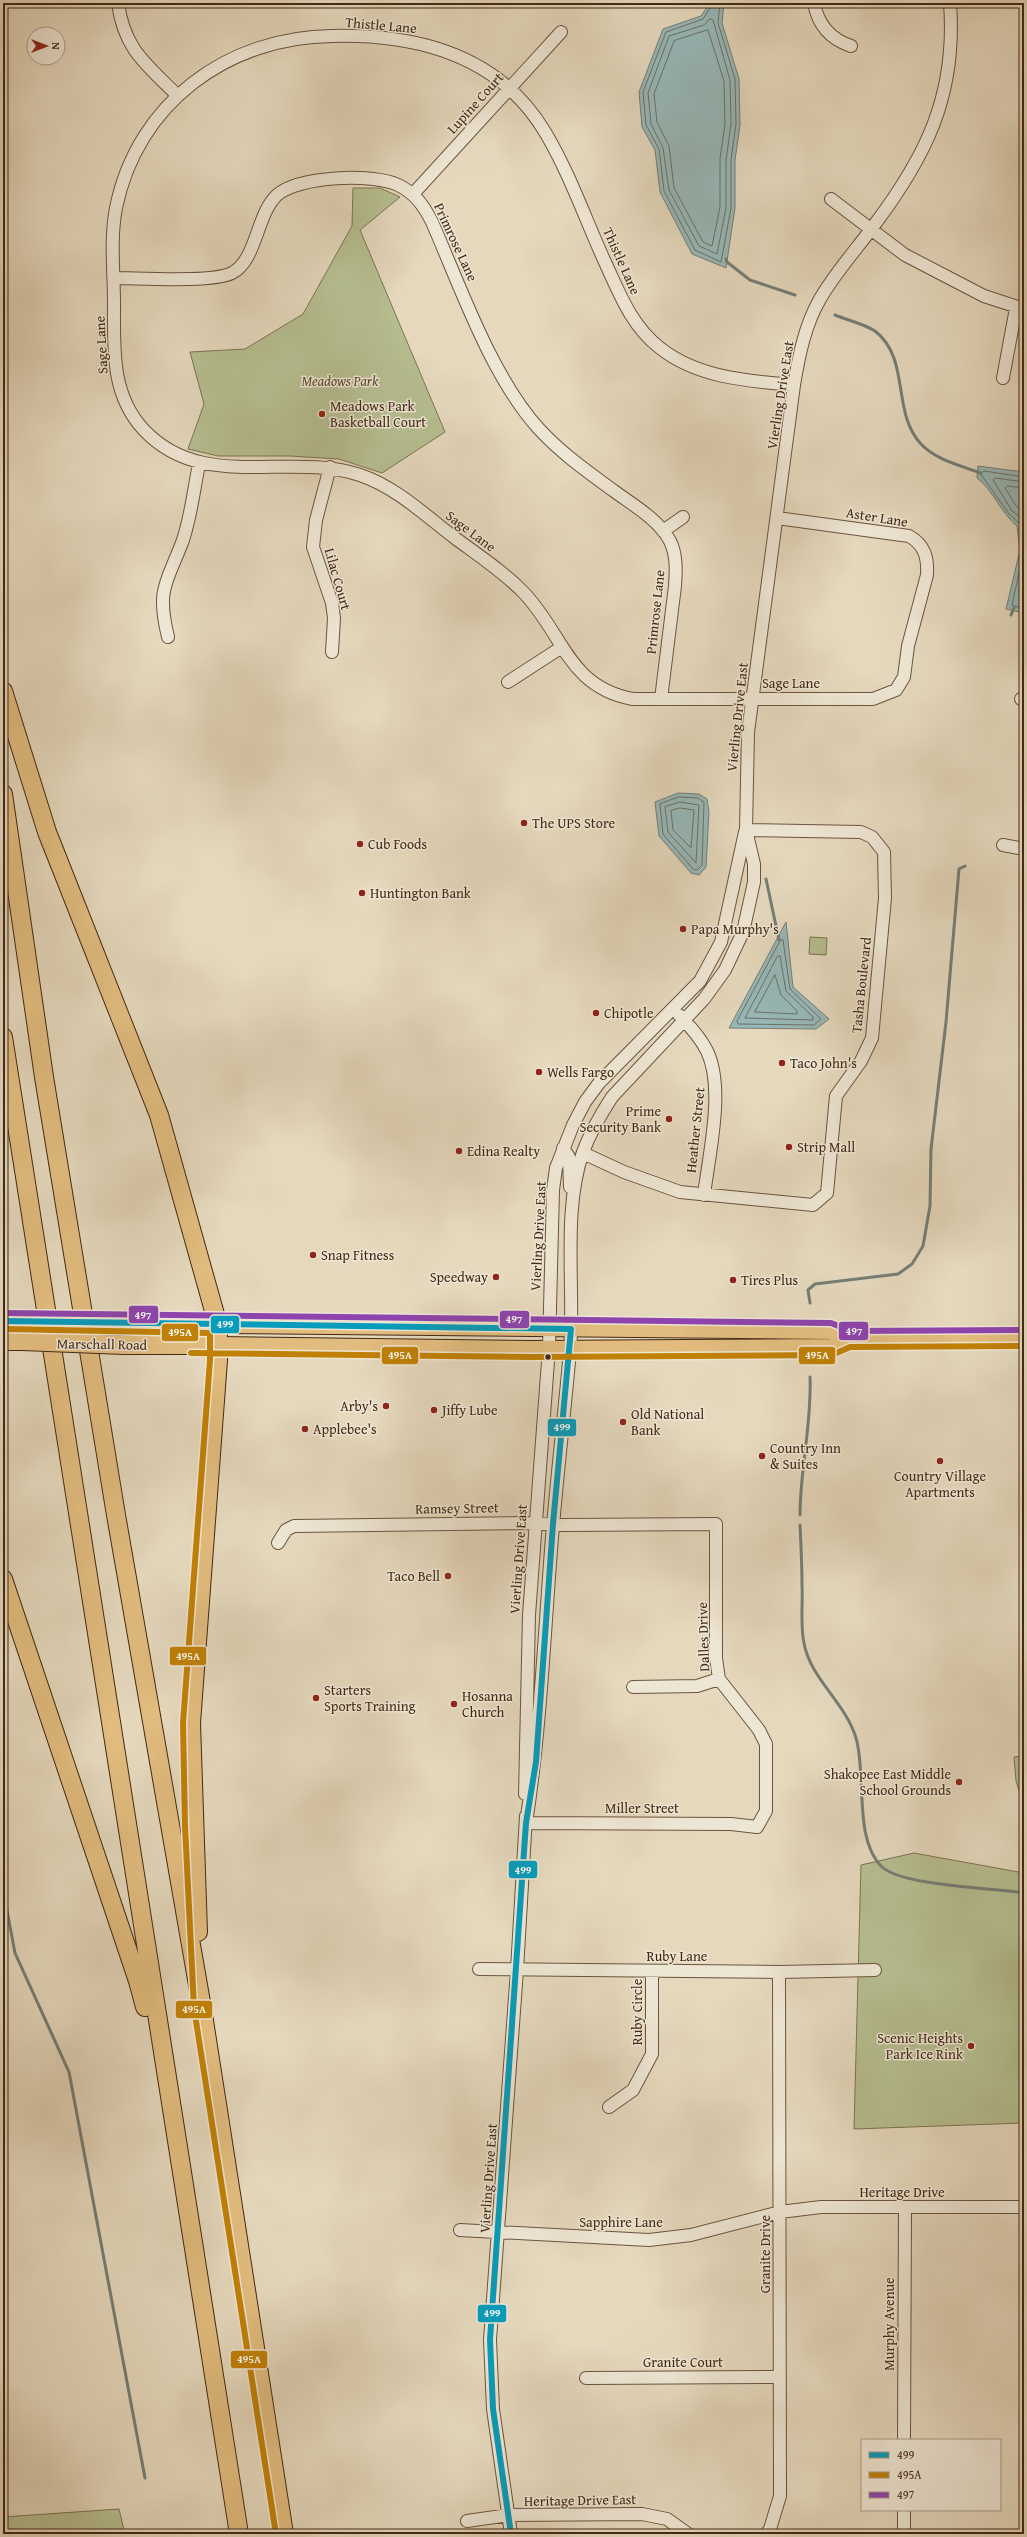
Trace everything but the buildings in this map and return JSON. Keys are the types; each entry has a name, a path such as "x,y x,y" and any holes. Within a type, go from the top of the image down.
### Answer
{"highway":[{"path":"3,691 47,832 159,1115 218,1325 218,1345 191,1723 202,2008"},
{"path":"3,794 46,1085 116,1515 202,2008 284,2534"},
{"path":"3,1036 188,2220 239,2534"},
{"name":"Marschall Road","path":"11,1321 218,1325"},
{"name":"Marschall Road","path":"3,1341 124,1345 218,1345"},
{"path":"3,1579 138,1981 162,2072 188,2220"}],"main road":[{"name":"Marschall Road","path":"218,1325 831,1331 848,1339 1024,1338"},
{"name":"Marschall Road","path":"218,1345 570,1349 832,1347 848,1339"}],"street":[{"path":"118,3 120,21 127,40 140,59 177,95"},
{"path":"814,3 820,22 832,37 851,46"},
{"name":"Vierling Drive East","path":"511,2534 492,2409 490,2340 499,2234 526,1823 524,1762 529,1615 549,1348 551,1212 556,1168 563,1148 585,1102 599,1083 700,981 721,942 746,830 748,740 794,385 802,343 820,299 909,178 930,135 938,112 949,68 950,3"},
{"name":"Lupine Court","path":"412,194 561,32"},
{"name":"Thistle Lane","path":"114,278 115,213 125,176 149,128 177,95 198,77 221,63 260,47 288,40 333,36 382,37 428,45 465,60 509,88 528,107 558,155 623,302 647,337 667,353 696,369 739,379 794,385"},
{"name":"Primrose Lane","path":"114,278 207,278 233,272 248,255 269,204 287,188 299,183 324,179 377,180 398,185 412,194 423,205 432,222 495,363 524,409 559,448 644,513 663,531 670,542 676,570 661,699"},
{"path":"831,199 905,255 931,270 984,296 1020,308 1003,378"},
{"name":"Sage Lane","path":"114,278 114,352 116,370 124,400 132,416 155,442 182,458 199,464 330,468 359,474 387,488 506,576 533,603 575,667 601,690 633,699 873,699 890,694 901,685"},
{"path":"168,637 163,617 162,595 169,571 183,539 199,464"},
{"name":"Lilac Court","path":"330,468 316,520 313,547 332,603 334,618 332,652"},
{"path":"663,531 683,517"},
{"name":"Aster Lane","path":"777,518 909,536 922,546 928,563 927,575 908,646 906,670 901,685"},
{"path":"508,682 562,647"},
{"name":"Vierling Drive East","path":"526,1823 536,1762 553,1524 570,1349 573,1204 583,1153 601,1115 612,1097 704,999 724,970 743,932 754,882 754,864 746,830"},
{"name":"Tasha Boulevard","path":"583,1153 624,1172 680,1192 813,1205 828,1193 836,1096 861,1061 872,1038 885,898 884,852 872,837 861,832 746,830"},
{"path":"1003,845 1024,849"},
{"name":"Heather Street","path":"673,1008 702,1041 715,1076 715,1104 704,1195"},
{"path":"563,1148 569,1157 573,1204"},
{"name":"Ramsey Street","path":"278,1543 286,1530 294,1526 535,1523 716,1524"},
{"name":"Dalles Drive","path":"716,1524 716,1658 719,1679 760,1730 766,1744 766,1811 757,1827"},
{"path":"633,1687 697,1686 719,1679"},
{"name":"Miller Street","path":"526,1823 731,1824 757,1827"},
{"name":"Ruby Lane","path":"479,1969 779,1972 874,1970"},
{"name":"Ruby Circle","path":"608,2107 633,2090 652,2054 652,1971"},
{"name":"Granite Drive","path":"766,2534 770,2529 780,2496 779,1972"},
{"name":"Heritage Drive","path":"780,2212 821,2207 1024,2207"},
{"name":"Murphy Avenue","path":"904,2439 905,2207"},
{"name":"Sapphire Lane","path":"460,2230 499,2234 649,2240 691,2235 780,2212"},
{"name":"Granite Court","path":"586,2378 780,2377"},
{"path":"904,2511 904,2534"},
{"name":"Heritage Drive East","path":"467,2521 509,2515 642,2514 667,2519 688,2534"}],"green space":[{"name":"Meadows Park","path":"353,188 380,188 400,197 360,230 445,432 382,473 339,459 290,456 218,456 188,449 204,404 190,352 245,349 303,314 352,226"},
{"path":"810,937 827,938 826,955 809,954"},
{"path":"1024,1756 1024,1807 1016,1781 1014,1757"},
{"path":"914,1853 1024,1873 1024,2123 854,2129 861,1865"},
{"path":"119,2509 125,2534 3,2534 3,2517"}],"water":[{"path":"710,3 724,3 722,23 739,79 740,125 735,160 735,208 726,268 692,254 660,192 655,150 642,127 639,92 663,29 701,16"},
{"path":"978,466 1024,472 1024,613 1006,609 1020,550 1017,526 983,483 977,478"},
{"path":"678,793 699,794 707,799 709,812 706,867 699,875 691,873 659,836 655,802"},
{"path":"786,922 793,987 829,1019 816,1029 729,1028"}],"waterway":[{"path":"726,259 727,262 750,280 795,295"},
{"path":"835,315 861,324 875,331 886,343 893,356 906,417 912,431 921,444 927,450 941,458 980,473"},
{"path":"1011,615 1014,608"},
{"path":"810,1303 808,1290 815,1284 898,1274 912,1264 923,1246 930,1206 931,1149 946,1022 959,869 965,866"},
{"path":"766,879 779,940"},
{"path":"800,1515 809,1412 810,1377"},
{"path":"800,1525 802,1622 804,1643 813,1668 844,1713 856,1738 861,1770 864,1824 867,1840 873,1855 882,1867 893,1873 909,1878 949,1885 1024,1893"},
{"path":"3,1889 15,1953 69,2072 145,2478"}],"transit line":[{"name":"497","path":"3,1313 831,1323 850,1331 1024,1330"},
{"name":"499","path":"3,1321 571,1329 553,1524 536,1762 526,1823 490,2340 493,2409 511,2534"},
{"name":"495A","path":"3,1329 210,1333 210,1360 183,1723 185,1826 194,2008 276,2534"},
{"name":"495A","path":"191,1353 533,1357 832,1355 850,1347 1024,1346"}],"place":[{"name":"Meadows Park Basketball Court","path":"322,414"},
{"name":"The UPS Store","path":"524,823"},
{"name":"Cub Foods","path":"360,844"},
{"name":"Huntington Bank","path":"362,893"},
{"name":"Papa Murphy's","path":"683,929"},
{"name":"Chipotle","path":"596,1013"},
{"name":"Taco John's","path":"782,1063"},
{"name":"Wells Fargo","path":"539,1072"},
{"name":"Prime Security Bank","path":"669,1119"},
{"name":"Strip Mall","path":"789,1147"},
{"name":"Edina Realty","path":"459,1151"},
{"name":"Snap Fitness","path":"313,1255"},
{"name":"Speedway","path":"496,1277"},
{"name":"Tires Plus","path":"733,1280"},
{"name":"Arby's","path":"386,1406"},
{"name":"Jiffy Lube","path":"434,1410"},
{"name":"Old National Bank","path":"623,1422"},
{"name":"Applebee's","path":"305,1429"},
{"name":"Country Inn & Suites","path":"762,1456"},
{"name":"Country Village Apartments","path":"940,1461"},
{"name":"Taco Bell","path":"448,1576"},
{"name":"Starters Sports Training","path":"316,1698"},
{"name":"Hosanna Church","path":"454,1704"},
{"name":"Shakopee East Middle School Grounds","path":"959,1782"},
{"name":"Scenic Heights Park Ice Rink","path":"971,2046"}]}
